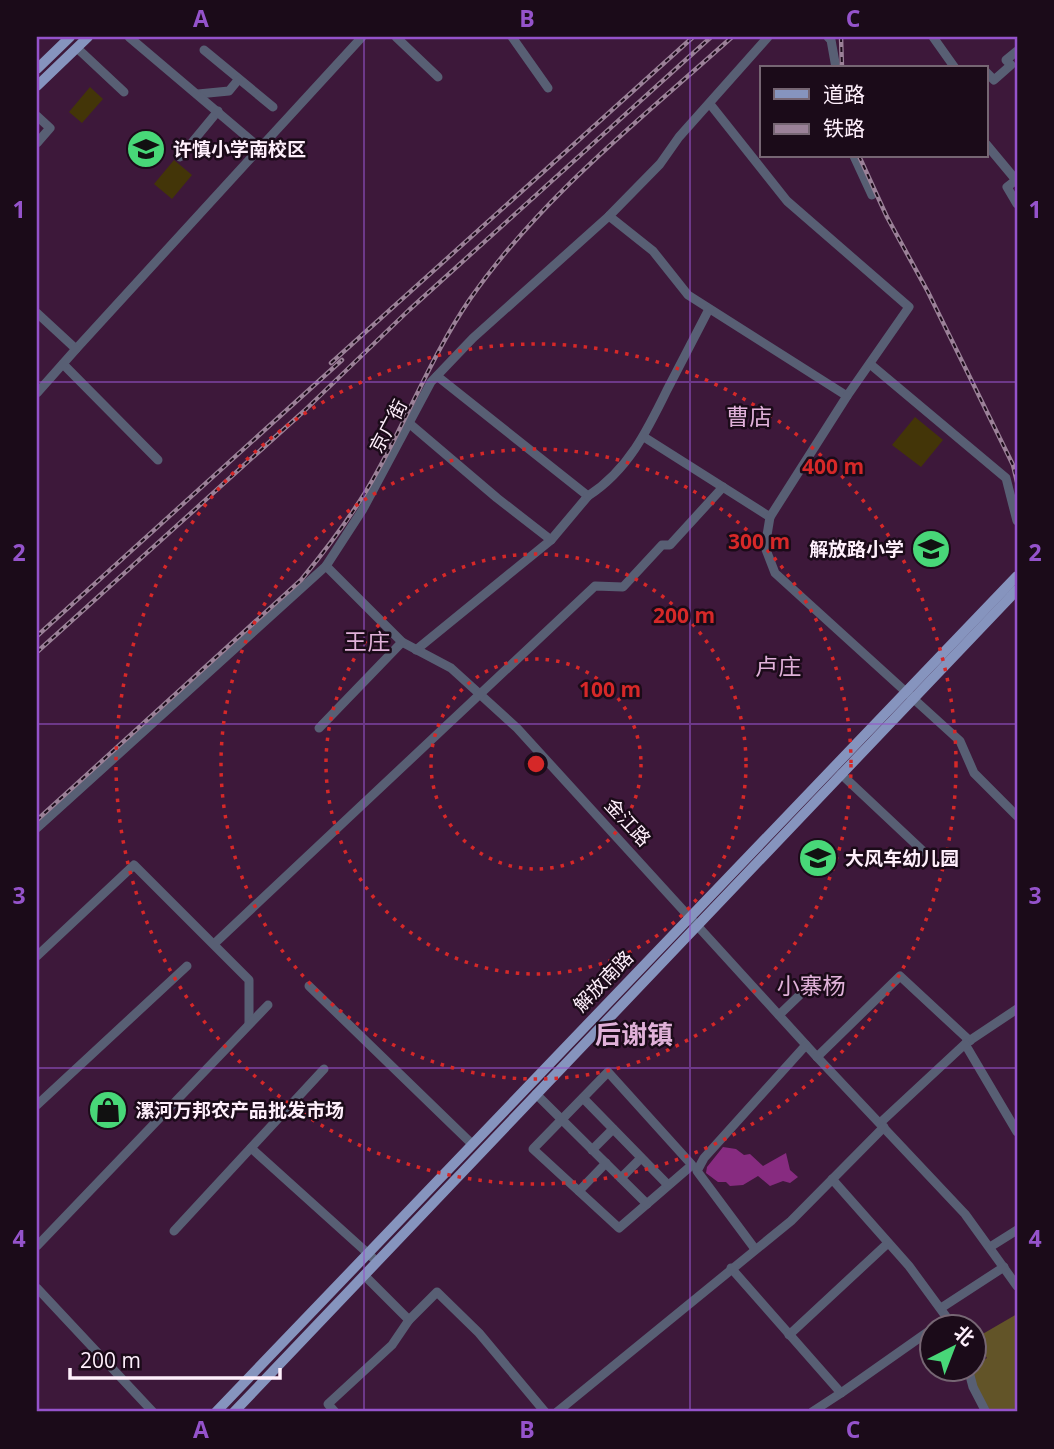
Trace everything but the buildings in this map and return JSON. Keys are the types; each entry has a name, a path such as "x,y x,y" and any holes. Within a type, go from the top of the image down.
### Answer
{"main road":[{"path":"37,69 70,37"},
{"path":"37,86 88,37"},
{"path":"58,48 67,57"},
{"name":"解放南路","path":"234,1412 364,1275 372,1258 472,1144 841,774 1017,576"},
{"name":"解放南路","path":"216,1412 536,1094 694,920 910,694 1017,590"}],"street":[{"path":"130,37 260,148"},
{"path":"37,393 362,37"},
{"path":"396,37 438,77"},
{"path":"512,37 548,88"},
{"name":"京广街","path":"37,828 326,566 363,509 431,382 473,338 609,216 660,164 679,137 768,37"},
{"path":"828,37 831,40 836,66"},
{"path":"933,37 954,66"},
{"path":"77,48 124,92"},
{"path":"204,50 273,107"},
{"path":"988,74 994,80 1011,65 1006,60 1017,51"},
{"path":"198,94 229,91 239,80"},
{"path":"710,104 787,201 909,307 847,396 770,517 765,547 775,573 960,741 974,773 1017,816"},
{"path":"180,157 218,111"},
{"path":"37,116 51,128 37,144"},
{"path":"988,146 1016,180 1007,187 1017,204"},
{"path":"855,158 872,195"},
{"path":"609,216 653,251 688,296 847,396"},
{"path":"416,650 551,540 588,496 614,477 627,462 644,437 709,309"},
{"path":"37,313 76,349"},
{"path":"63,364 158,460"},
{"path":"870,364 1006,478 1017,521"},
{"path":"437,376 588,496"},
{"path":"410,424 551,540"},
{"path":"644,437 770,517"},
{"path":"214,944 595,586 623,587 663,545 670,545 723,487"},
{"name":"金江路","path":"326,566 402,642 451,668 517,728 817,1057 965,1214 1017,1286"},
{"path":"319,728 402,642"},
{"path":"841,774 924,852"},
{"path":"37,956 134,865 249,979 249,1024"},
{"path":"37,1105 187,966"},
{"path":"817,1057 900,976 967,1042 1017,1132"},
{"path":"309,986 472,1144"},
{"path":"779,1015 808,987"},
{"path":"38,1241 268,1005"},
{"path":"557,1412 791,1221 882,1125 967,1042 1017,1009"},
{"path":"755,1249 697,1171 704,1158 806,1045"},
{"path":"174,1231 324,1069"},
{"path":"608,1072 692,1165 619,1228 533,1149 583,1098 608,1072"},
{"path":"536,1094 647,1204"},
{"path":"583,1098 668,1185"},
{"path":"592,1150 613,1129"},
{"path":"251,1148 372,1258"},
{"path":"621,1178 641,1158"},
{"path":"579,1191 606,1163"},
{"path":"832,1179 944,1312"},
{"path":"990,1247 1017,1230"},
{"path":"789,1335 888,1243"},
{"path":"941,1308 1004,1267"},
{"path":"731,1268 841,1393"},
{"path":"364,1275 409,1320"},
{"path":"37,1288 153,1412"},
{"path":"335,1412 328,1405 392,1345 409,1320 437,1292 479,1333 545,1412"},
{"path":"812,1412 918,1339"},
{"path":"972,1382 986,1412"}],"shaded area":[{"path":"90,87 103,99 82,123 69,112"},
{"path":"174,160 192,175 172,199 154,184"},
{"path":"915,417 943,440 921,467 892,445"},
{"path":"723,1147 736,1149 744,1155 750,1154 763,1166 786,1153 790,1170 798,1177 790,1183 783,1181 770,1186 758,1176 743,1185 730,1186 726,1182 718,1182 706,1173 707,1167"},
{"path":"1017,1314 1017,1412 991,1412 974,1382 988,1382 988,1331"}],"railway":[{"path":"331,363 693,37"},
{"path":"37,652 711,37"},
{"path":"37,820 301,580 360,501 444,341 470,299 498,262 528,227 594,160 732,37"},
{"path":"841,37 842,66"},
{"path":"860,158 1013,465 1017,482"},
{"path":"37,636 342,360"}],"place":[{"name":"许慎小学南校区","path":"146,149"},
{"name":"解放路小学","path":"931,549"},
{"name":"大风车幼儿园","path":"818,858"},
{"name":"漯河万邦农产品批发市场","path":"108,1110"}],"district":[{"name":"曹店","path":"749,417"},
{"name":"王庄","path":"367,642"},
{"name":"卢庄","path":"778,667"},
{"name":"小寨杨","path":"811,986"},
{"name":"后谢镇","path":"634,1035"}]}
